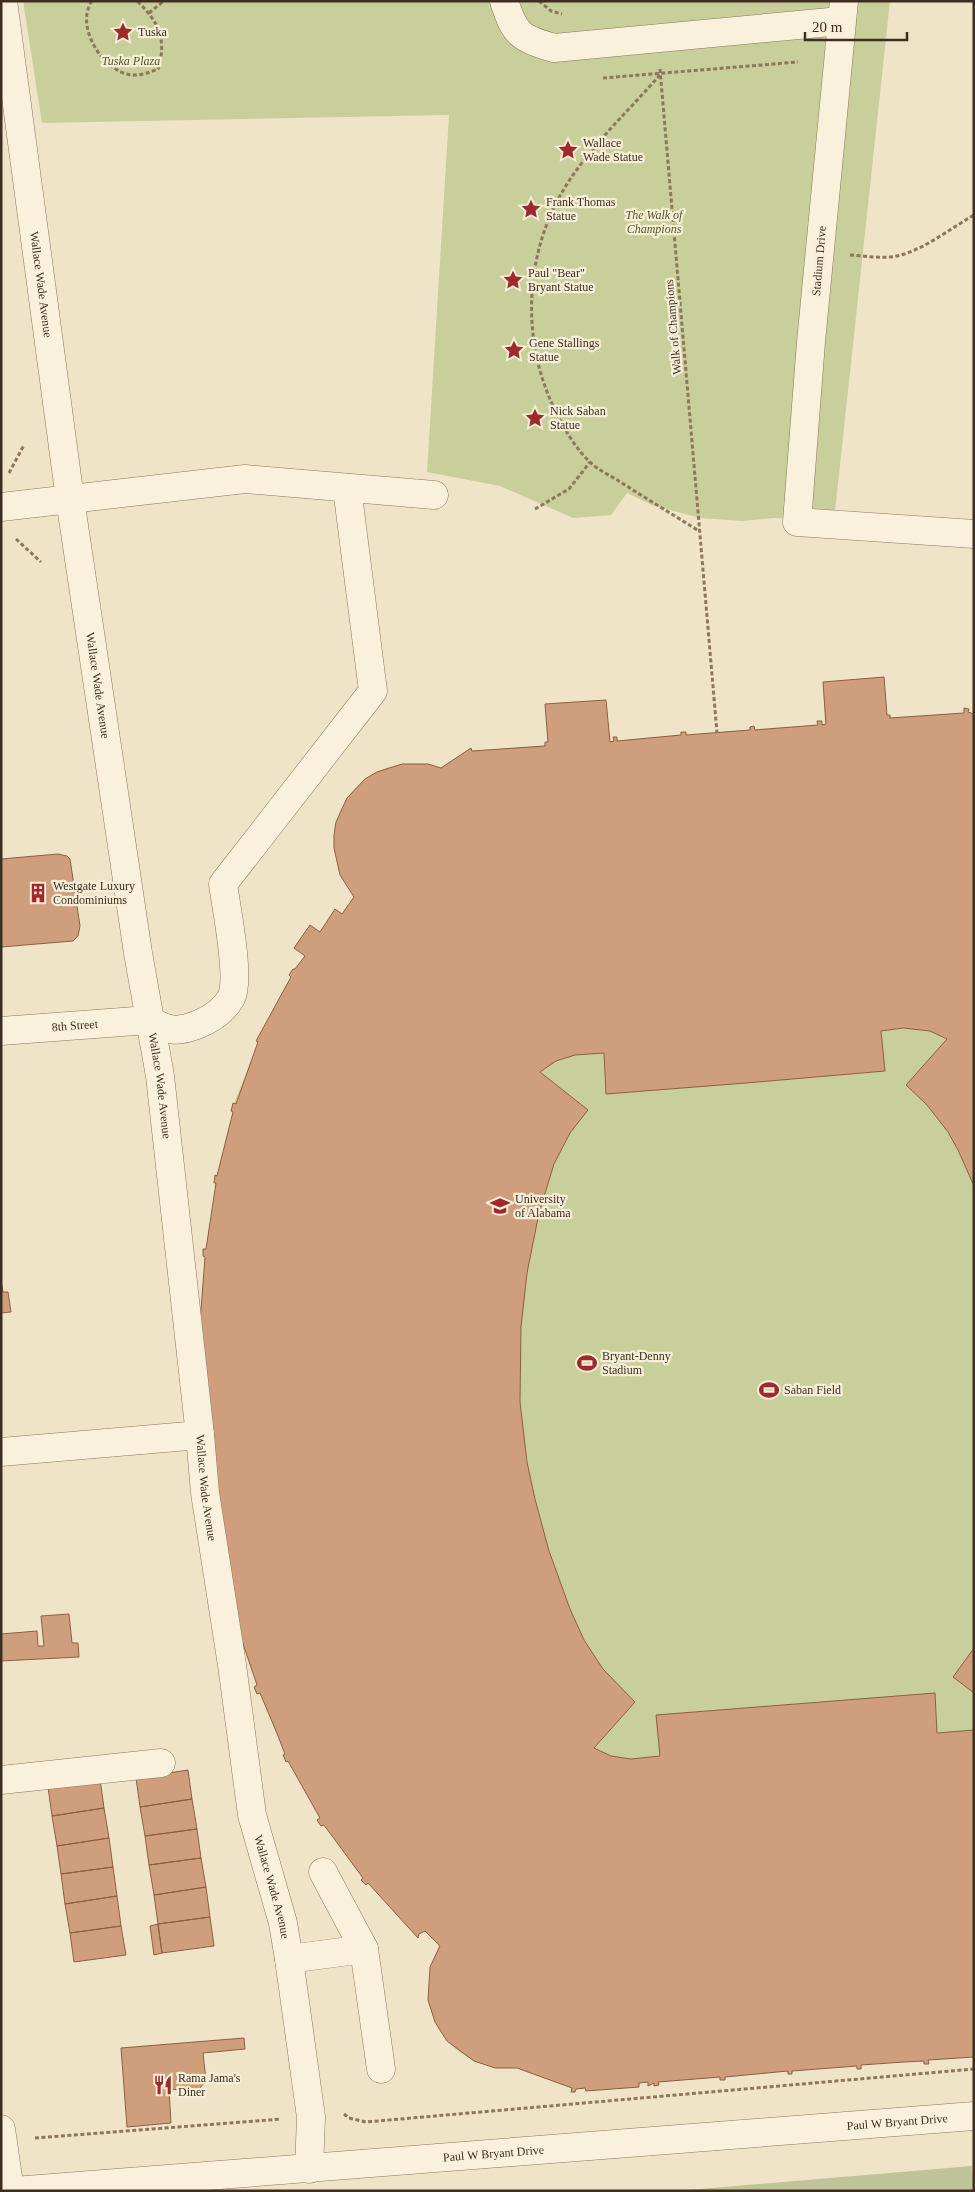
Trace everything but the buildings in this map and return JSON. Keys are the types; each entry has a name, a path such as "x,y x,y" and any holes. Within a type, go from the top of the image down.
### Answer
{"street":[{"name":"Wallace Wade Avenue","path":"3,1 11,144 70,499 149,1020 160,1076 200,1435 204,1493 232,1665 252,1815 283,1924 289,1959 311,2116 309,2169"},
{"path":"504,1 512,25 529,40 554,48 657,38 842,11"},
{"name":"Stadium Drive","path":"842,11 797,522 974,534"},
{"path":"1,507 245,479 434,495"},
{"path":"149,1020 168,1030 188,1029 212,1018 231,997 234,972 223,884 373,691 347,488"},
{"name":"8th Street","path":"1,1031 149,1020"},
{"path":"1,1452 200,1435"},
{"path":"1,1780 161,1763"},
{"path":"323,1872 364,1949 381,2069"},
{"path":"289,1959 364,1949"},
{"name":"Paul W Bryant Drive","path":"14,2191 974,2116"},
{"path":"2,2135 10,2191"}],"path":[{"path":"92,1 88,8 87,24 94,46 106,62 122,73 142,76 158,69 163,51 160,32 149,13 137,1"},
{"path":"149,13 164,1"},
{"name":"Walk of Champions","path":"657,38 717,733"},
{"path":"699,531 590,462 564,429 546,394 536,362 532,333 532,285 539,248 553,210 570,179 660,75 798,62"},
{"path":"847,255 884,258 899,255 915,249 974,215"},
{"path":"2,477 9,474 24,445"},
{"path":"535,509 568,489 590,462"},
{"path":"12,538 19,540 41,562"},
{"path":"2,2135 311,2116 342,2112 349,2118 366,2122 974,2069"}],"green space":[{"name":"The Walk of Champions","path":"23,1 890,1 834,521 774,518 742,521 700,518 652,505 627,493 611,515 573,518 500,486 427,472 449,115 42,123"},
{"name":"Bryant-Denny Stadium","path":"884,677 887,715 890,715 891,718 963,713 964,708 969,709 968,712 974,714 974,2057 929,2060 929,2064 915,2061 896,2062 861,2065 861,2069 857,2069 856,2066 792,2071 792,2074 788,2074 787,2071 725,2077 725,2080 720,2080 720,2077 658,2082 659,2085 654,2086 654,2083 648,2086 648,2082 639,2083 639,2087 586,2091 585,2088 575,2089 575,2092 571,2092 571,2088 531,2071 479,2063 458,2051 446,2039 437,2026 431,2010 429,1995 429,1978 439,1946 425,1931 419,1934 418,1938 369,1884 366,1885 361,1880 363,1878 324,1825 321,1826 317,1820 320,1818 289,1761 286,1762 283,1755 285,1753 257,1685 236,1624 200,1323 205,1257 203,1256 203,1249 206,1249 216,1184 214,1183 215,1175 217,1176 233,1112 231,1111 258,1043 256,1041 291,977 289,975 305,956 294,948 310,925 320,932 335,909 342,914 354,897 340,871 335,844 338,820 348,798 364,780 385,768 411,764 441,768 471,748 472,751 544,746 545,742 548,742 545,704 606,700 610,742 614,741 613,737 617,737 618,741 681,735 681,732 686,732 686,735 749,730 750,727 754,726 755,729 818,725 817,721 822,721 822,724 825,724 823,682"},
{"path":"972,2166 974,2191 676,2191"}],"place":[{"name":"Tuska","path":"123,32"},
{"name":"Wallace Wade Statue","path":"568,150"},
{"name":"Frank Thomas Statue","path":"531,209"},
{"name":"Paul \"Bear\" Bryant Statue","path":"513,280"},
{"name":"Gene Stallings Statue","path":"514,350"},
{"name":"Nick Saban Statue","path":"535,418"},
{"name":"Westgate Luxury Condominiums","path":"38,893"},
{"name":"University of Alabama","path":"500,1206"},
{"name":"Bryant-Denny Stadium","path":"587,1363"},
{"name":"Saban Field","path":"769,1390"},
{"name":"Rama Jama's Diner","path":"163,2085"}],"park label":[{"name":"Tuska Plaza","path":"131,61"}]}
